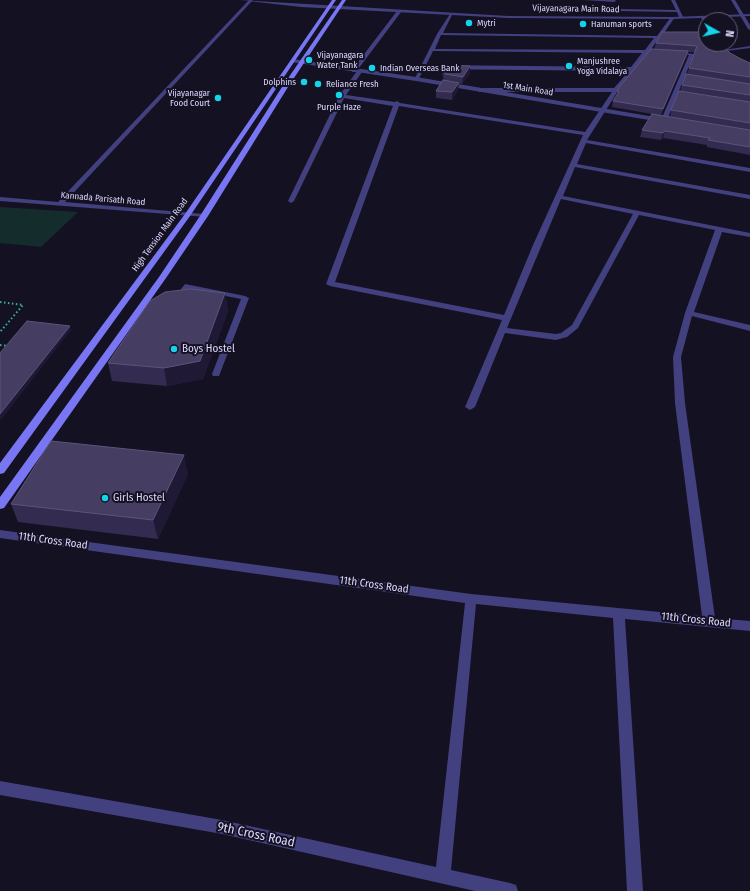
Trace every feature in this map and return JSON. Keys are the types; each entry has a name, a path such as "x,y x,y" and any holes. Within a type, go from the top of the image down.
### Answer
{"main road":[{"name":"High Tension Main Road","path":"0,470 188,215 334,0"},
{"path":"0,505 152,298 285,88 344,0"}],"street":[{"name":"Vijayanagara Main Road","path":"241,0 330,8 450,15 621,18 698,17"},
{"path":"60,204 251,0"},
{"path":"586,0 614,1 621,18"},
{"path":"672,0 682,18"},
{"path":"733,0 750,29"},
{"path":"618,10 678,11"},
{"path":"291,202 342,96 356,71 399,12"},
{"path":"416,79 433,50 439,34 450,15"},
{"name":"Vijayanagara Main Road","path":"738,16 750,15"},
{"path":"470,407 559,197 586,138 602,109 632,69 650,52 658,37 672,18"},
{"path":"439,34 671,36"},
{"path":"738,48 750,47"},
{"path":"433,50 650,52"},
{"path":"728,52 732,57"},
{"path":"664,120 692,54 669,53"},
{"name":"1st Main Road","path":"293,61 416,79 602,109 672,122"},
{"path":"423,67 632,69"},
{"path":"682,77 690,78"},
{"path":"477,90 616,90"},
{"path":"676,94 683,95"},
{"path":"342,96 397,103 750,170"},
{"path":"397,103 330,284 507,318"},
{"path":"573,165 750,197"},
{"path":"559,197 750,235"},
{"name":"Kannada Parisath Road","path":"0,199 204,216"},
{"path":"502,330 556,337 564,335 575,326 637,212"},
{"path":"709,621 680,403 678,357 689,313 719,229"},
{"path":"689,313 750,328"},
{"name":"11th Cross Road","path":"0,534 470,599 750,626"},
{"path":"443,876 470,599"},
{"path":"619,613 635,891"},
{"name":"9th Cross Road","path":"0,788 222,827 510,891"}],"lane":[{"path":"170,300 176,301 188,286 245,298 216,374"}],"path":[{"path":"0,302 23,304 0,332"},
{"path":"0,345 11,347"}],"green space":[{"path":"0,207 78,212 41,247 0,243"}],"building":[{"path":"662,32 698,32 698,52 729,52 750,63 750,77 689,68 697,46 656,43"},
{"path":"651,49 688,51 663,109 613,101 619,92 617,91 620,86"},
{"path":"442,65 470,66 463,77 445,74"},
{"path":"686,74 750,84 750,95 682,85"},
{"path":"443,80 459,83 452,92 436,91"},
{"path":"679,91 750,102 750,123 671,110"},
{"path":"652,114 750,130 750,147 708,140 710,138 665,131 663,133 642,130"},
{"name":"Boys Hostel","path":"190,289 225,293 200,361 164,368 108,363 150,301 165,292"},
{"path":"27,321 70,326 0,414 0,353"},
{"name":"Girls Hostel","path":"51,441 184,455 153,520 11,504"}],"place":[{"name":"Mytri","path":"469,23"},
{"name":"Hanuman sports","path":"583,24"},
{"name":"Vijayanagara Water Tank","path":"309,60"},
{"name":"Manjushree Yoga Vidalaya","path":"569,66"},
{"name":"Indian Overseas Bank","path":"372,68"},
{"name":"Dolphins","path":"304,82"},
{"name":"Reliance Fresh","path":"318,84"},
{"name":"Purple Haze","path":"339,95"},
{"name":"Vijayanagar Food Court","path":"218,98"},
{"name":"Boys Hostel","path":"174,349"},
{"name":"Girls Hostel","path":"105,498"}]}
